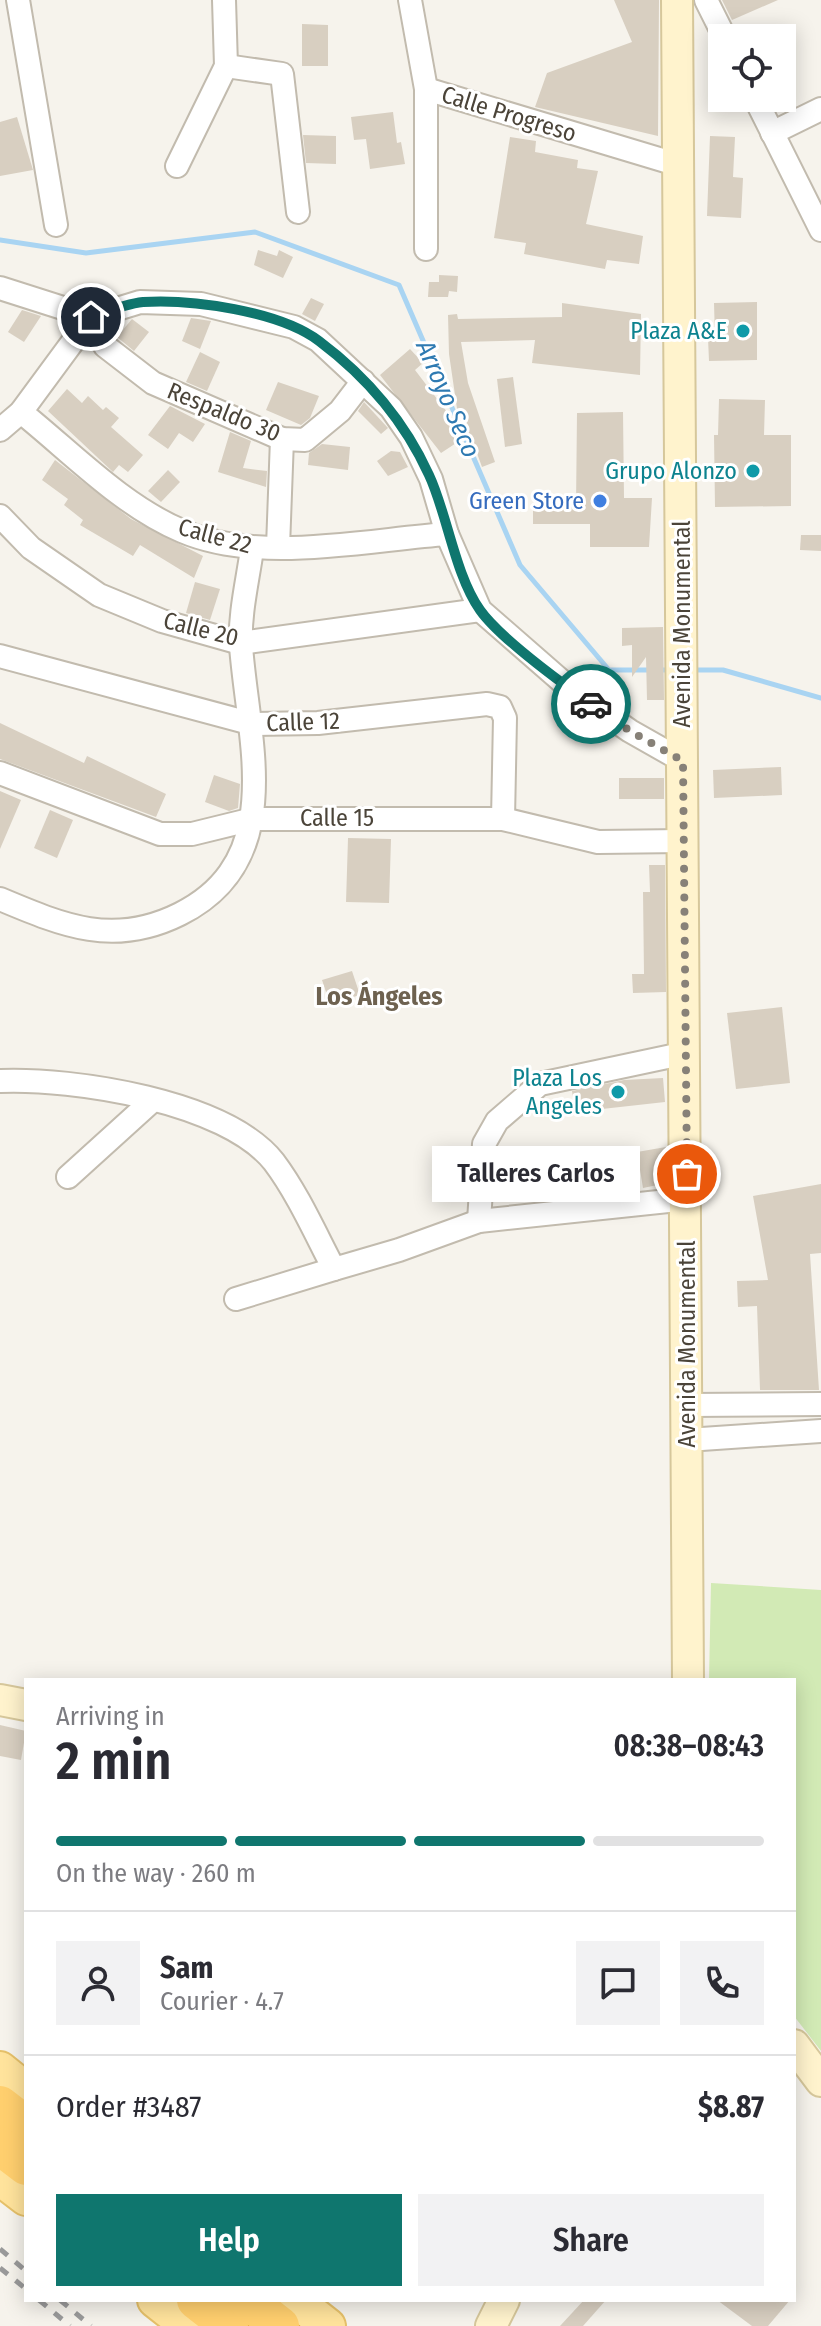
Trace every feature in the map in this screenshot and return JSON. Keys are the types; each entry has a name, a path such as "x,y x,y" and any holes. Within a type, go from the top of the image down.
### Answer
{"highway":[{"path":"0,2105 24,2123"},
{"path":"0,2146 24,2164"},
{"path":"199,2302 229,2326"},
{"path":"250,2302 280,2326"}],"main road":[{"name":"Avenida Monumental","path":"677,0 688,1678"},
{"path":"0,1700 24,1705"},
{"path":"796,2048 821,2081"},
{"path":"0,2069 24,2088"},
{"path":"0,2178 24,2196"},
{"path":"158,2302 188,2326"},
{"path":"298,2302 328,2326"},
{"path":"491,2326 503,2302"}],"street":[{"path":"18,0 56,225"},
{"path":"177,166 226,66 224,0"},
{"name":"Calle Progreso","path":"410,0 426,89 679,165"},
{"path":"706,0 718,24"},
{"path":"226,66 282,74 298,212"},
{"path":"426,89 426,249"},
{"path":"772,133 821,109"},
{"path":"762,112 821,230"},
{"path":"0,288 91,317 140,302 201,304 294,327 318,340 391,408 411,437 431,479 447,534 480,610 574,692 630,731 683,761"},
{"path":"0,430 21,412 91,317"},
{"name":"Respaldo 30","path":"91,317 105,346 153,383 282,439 305,440 340,411 363,381"},
{"name":"Calle 22","path":"21,412 145,509 182,531 252,549 447,534"},
{"path":"278,547 282,439"},
{"name":"Calle 20","path":"0,516 31,548 99,595 162,621 240,643 480,610"},
{"path":"0,899 84,930 112,932 154,927 202,903 234,871 253,819 253,724 240,643 252,549"},
{"name":"Calle 12","path":"0,656 253,724 318,723 487,704 500,707 505,718 503,819"},
{"name":"Calle 15","path":"0,773 160,834 192,834 253,819 503,819 598,842 683,841"},
{"path":"479,1221 484,1144 497,1121 540,1084 686,1053"},
{"path":"0,1081 78,1082 153,1100 231,1127 273,1161 334,1269"},
{"path":"68,1177 153,1100"},
{"path":"236,1299 399,1250 479,1221 687,1199"},
{"path":"688,1405 821,1404"},
{"path":"687,1440 821,1431"}],"green space":[{"path":"711,1583 821,1590 821,2051 796,2019 796,1678 709,1678"}],"building":[{"path":"614,0 659,0 658,136 535,107 547,73 632,42"},
{"path":"722,0 778,0 732,20"},
{"path":"302,24 328,25 328,66 302,66"},
{"path":"393,112 397,143 401,142 405,164 370,169 366,139 354,140 351,117"},
{"path":"17,117 33,170 0,176 0,122"},
{"path":"303,135 336,136 336,164 306,163"},
{"path":"710,136 735,137 733,177 743,178 741,218 707,216"},
{"path":"510,137 536,141 535,152 578,160 577,168 598,171 586,224 643,236 639,264 607,260 605,269 524,254 526,243 494,238"},
{"path":"258,250 277,256 279,250 293,257 283,278 254,265"},
{"path":"439,275 458,276 457,292 449,291 448,297 428,297 429,282 439,282"},
{"path":"311,298 324,304 315,321 302,314"},
{"name":"Plaza A&E","path":"757,302 757,360 709,361 708,338 715,338 714,303"},
{"path":"562,303 641,314 640,375 532,363 535,340 461,342 468,383 495,462 482,467 470,434 441,453 380,375 410,349 423,363 415,370 460,429 449,354 448,315 457,314 458,319 562,317"},
{"path":"22,310 41,316 24,342 8,332"},
{"path":"191,318 211,321 200,349 182,341"},
{"path":"132,319 149,332 134,351 117,337"},
{"path":"200,352 220,362 207,391 186,382"},
{"path":"513,377 522,444 505,447 497,379"},
{"path":"278,382 319,396 310,418 301,425 266,410"},
{"path":"67,389 82,403 88,396 103,410 106,407 119,418 111,427 143,455 128,472 119,465 113,472 48,411"},
{"name":"Grupo Alonzo","path":"719,399 765,400 764,435 791,435 791,506 715,507 714,435 718,435"},
{"path":"364,402 388,428 381,434 358,411"},
{"path":"170,406 205,424 193,442 179,433 168,449 148,435"},
{"path":"623,412 624,498 652,498 649,547 590,547 590,524 533,524 533,506 576,506 577,413"},
{"path":"230,432 251,441 243,468 267,471 266,487 218,472"},
{"path":"322,444 350,447 348,470 308,465 309,453"},
{"path":"391,451 400,452 408,467 388,476 377,461"},
{"path":"55,460 131,519 203,556 194,578 140,545 133,556 80,525 83,520 64,505 68,499 42,480"},
{"path":"168,470 180,482 161,502 148,491"},
{"path":"801,535 821,535 821,551 800,550"},
{"path":"195,582 220,589 210,620 186,613"},
{"path":"663,627 664,700 647,700 646,657 632,677 632,645 622,646 622,628"},
{"path":"0,723 84,763 87,756 166,794 156,817 0,759"},
{"path":"781,767 782,795 714,798 713,770"},
{"path":"214,775 240,784 238,808 229,811 205,802"},
{"path":"619,778 664,778 664,799 619,799"},
{"path":"0,791 21,800 0,849"},
{"path":"50,810 73,820 57,858 34,848"},
{"path":"348,838 391,839 389,903 346,902"},
{"path":"649,865 665,865 666,992 633,993 632,974 644,974 643,892 650,892"},
{"path":"352,971 360,995 330,1004 322,980"},
{"path":"782,1007 790,1083 736,1089 727,1013"},
{"name":"Plaza Los Angeles","path":"663,1078 665,1102 575,1112 572,1091 624,1080"},
{"path":"666,1147 667,1183 643,1188 637,1152"},
{"path":"821,1184 821,1253 810,1254 819,1390 760,1390 757,1306 738,1307 737,1281 768,1280 753,1196"},
{"path":"0,1725 24,1731 21,1760 0,1756"},
{"path":"582,2302 604,2302 583,2326 560,2326"},
{"path":"720,2302 788,2302 768,2326 752,2326"}],"waterway":[{"name":"Arroyo Seco","path":"0,240 86,253 255,232 399,285 520,565 609,670 671,670"},
{"name":"Arroyo Seco","path":"693,670 723,670 821,698"}],"railway":[{"path":"0,2249 24,2269"},
{"path":"0,2268 24,2287"},
{"path":"41,2302 70,2326"},
{"path":"62,2302 91,2326"}],"way so far":[{"path":"591,704 630,731 683,761 687,1174"}],"place":[{"name":"Plaza A&E","path":"743,331"},
{"name":"Grupo Alonzo","path":"753,471"},
{"name":"Green Store","path":"600,501"},
{"name":"Plaza Los Angeles","path":"618,1092"},
{"name":"Talleres Carlos","path":"687,1174"}],"district":[{"name":"Los Ángeles","path":"379,996"}],"route":[{"path":"91,317 140,302 201,304 266,318 294,327 318,340 391,408 411,437 431,479 447,534 480,610 527,653 591,704"}]}
